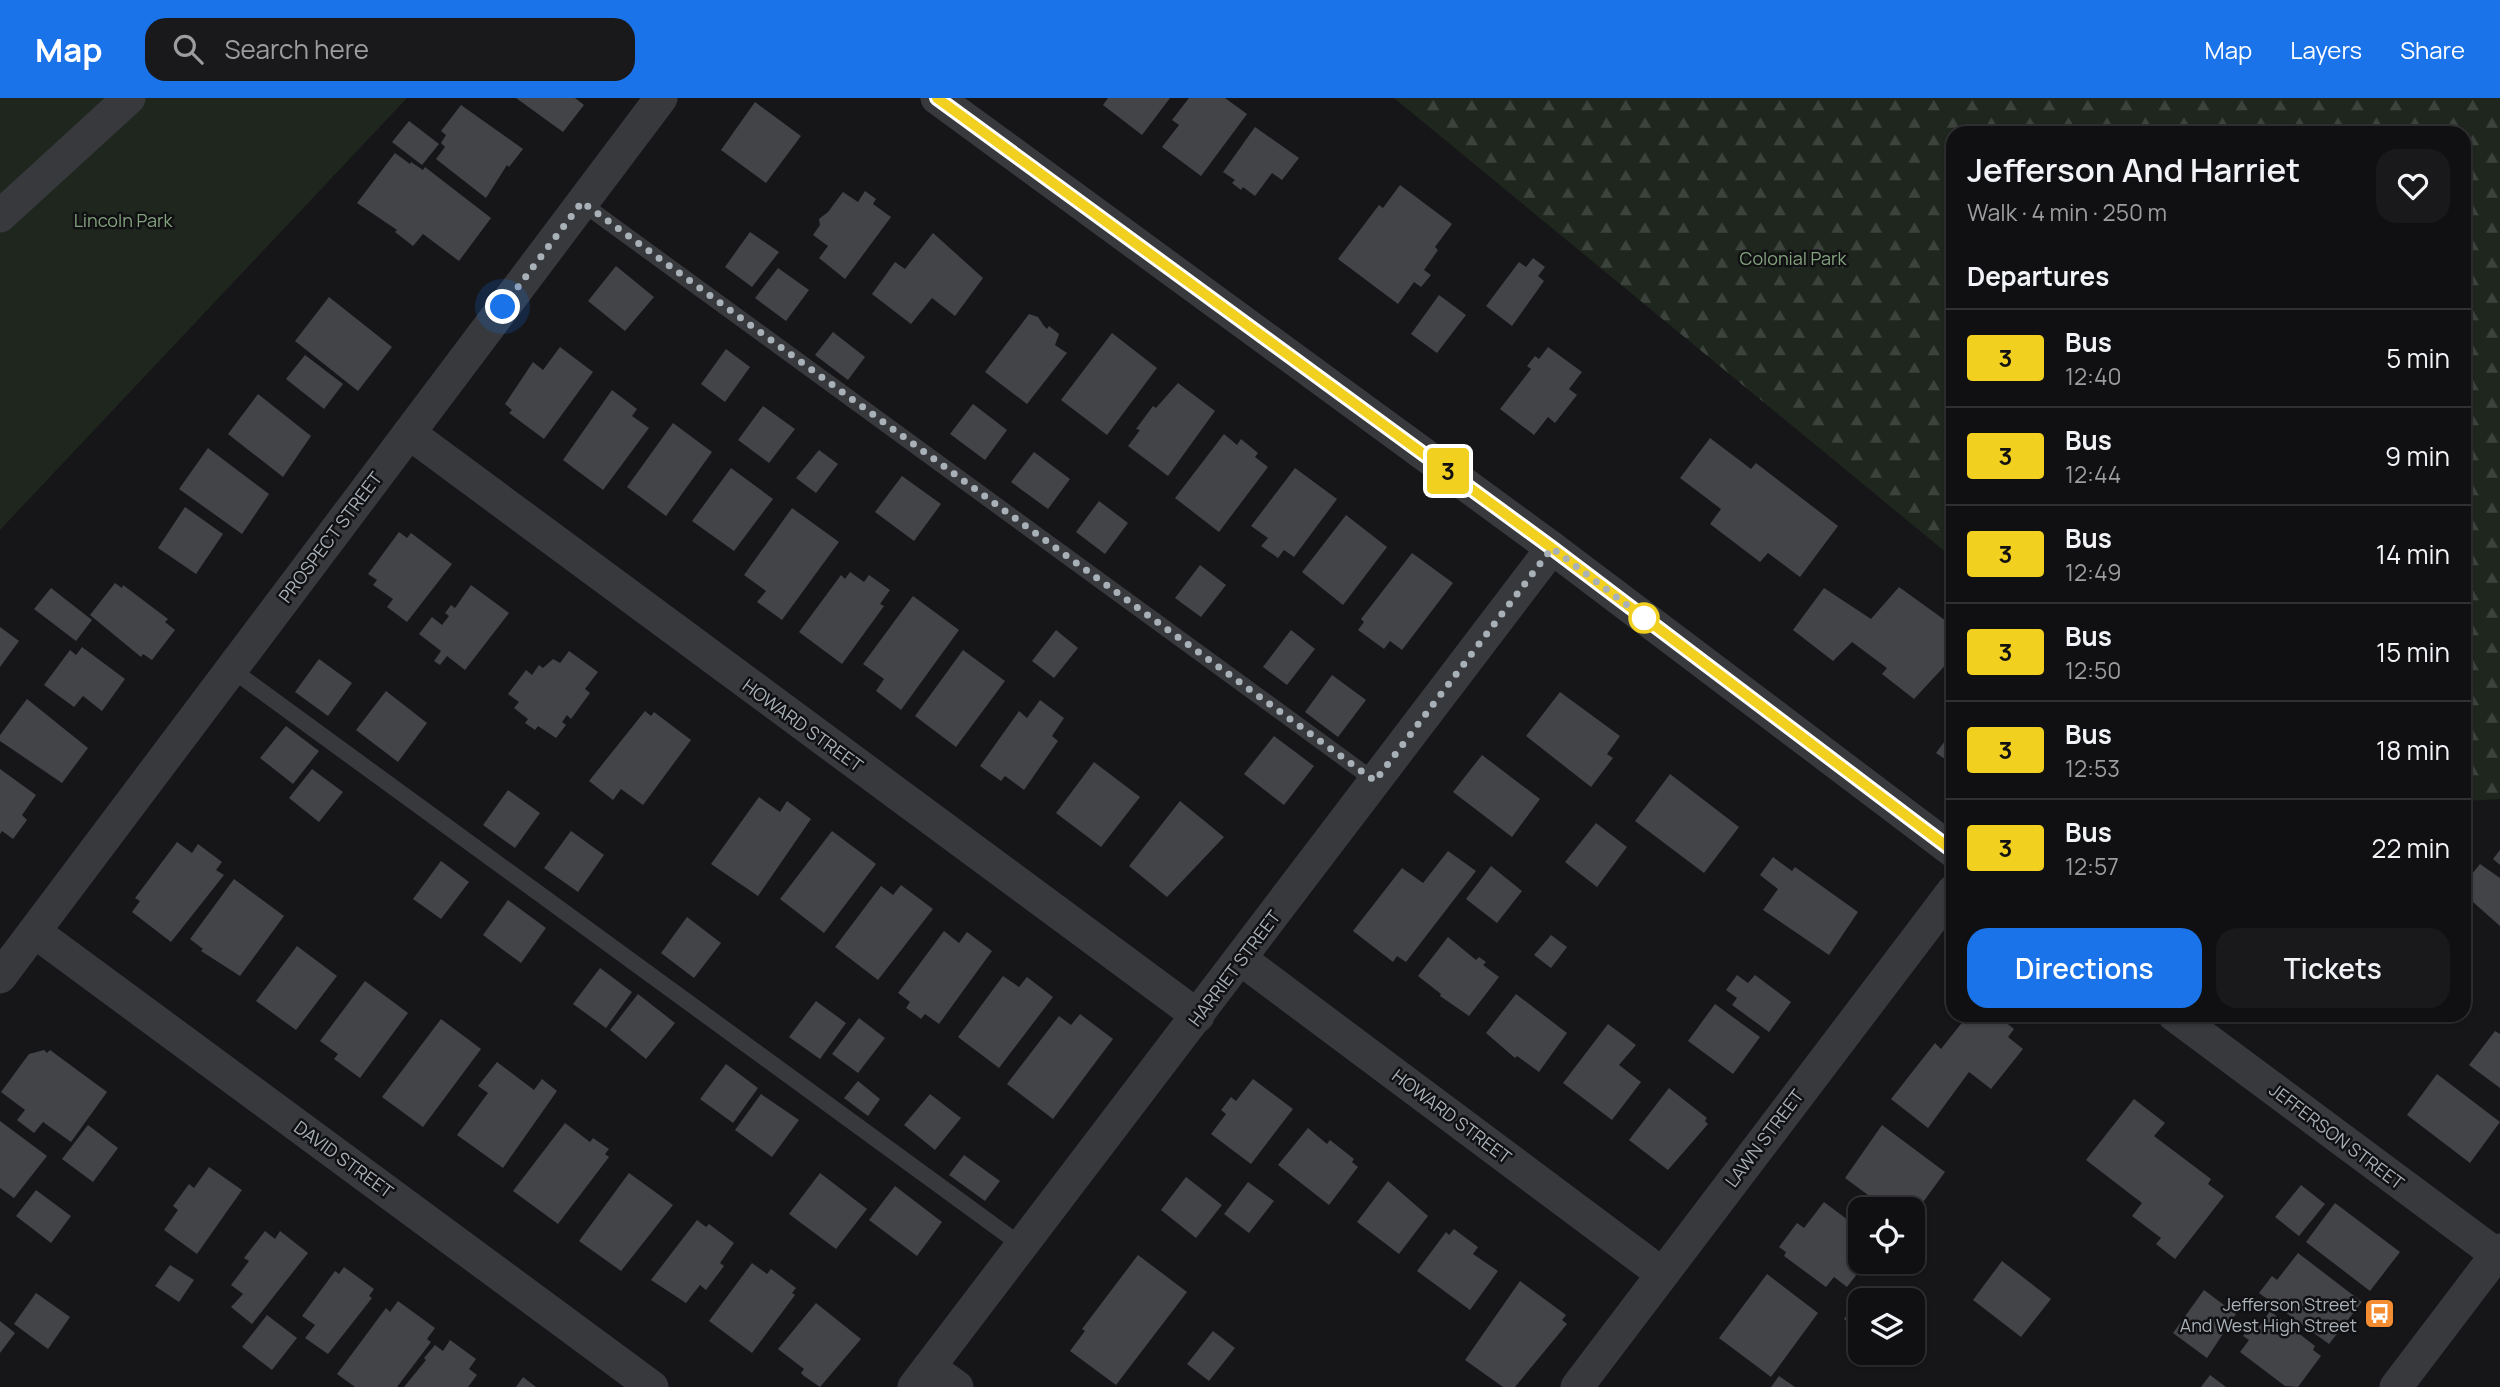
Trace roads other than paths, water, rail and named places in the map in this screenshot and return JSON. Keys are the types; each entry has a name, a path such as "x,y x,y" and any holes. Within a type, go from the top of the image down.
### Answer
{"street":[{"path":"0,216 129,98"},
{"name":"PROSPECT STREET","path":"0,977 661,98"},
{"path":"937,98 1552,548 1946,846"},
{"name":"HOWARD STREET","path":"408,433 1198,1016"},
{"name":"HARRIET STREET","path":"921,1377 1242,960 1552,548"},
{"name":"LAWN STREET","path":"1577,1387 1946,900"},
{"name":"DAVID STREET","path":"35,932 652,1387"},
{"name":"HOWARD STREET","path":"1242,960 1661,1273"},
{"name":"JEFFERSON STREET","path":"2184,1022 2499,1254"},
{"path":"2396,1387 2499,1254"},
{"path":"921,1377 957,1387"}],"lane":[{"path":"582,202 1375,781"},
{"path":"231,669 1021,1245"}],"place":[{"name":"Jefferson Street And West High Street","path":"2380,1314"}],"park label":[{"name":"Lincoln Park","path":"123,220"},
{"name":"Colonial Park","path":"1793,258"}]}
